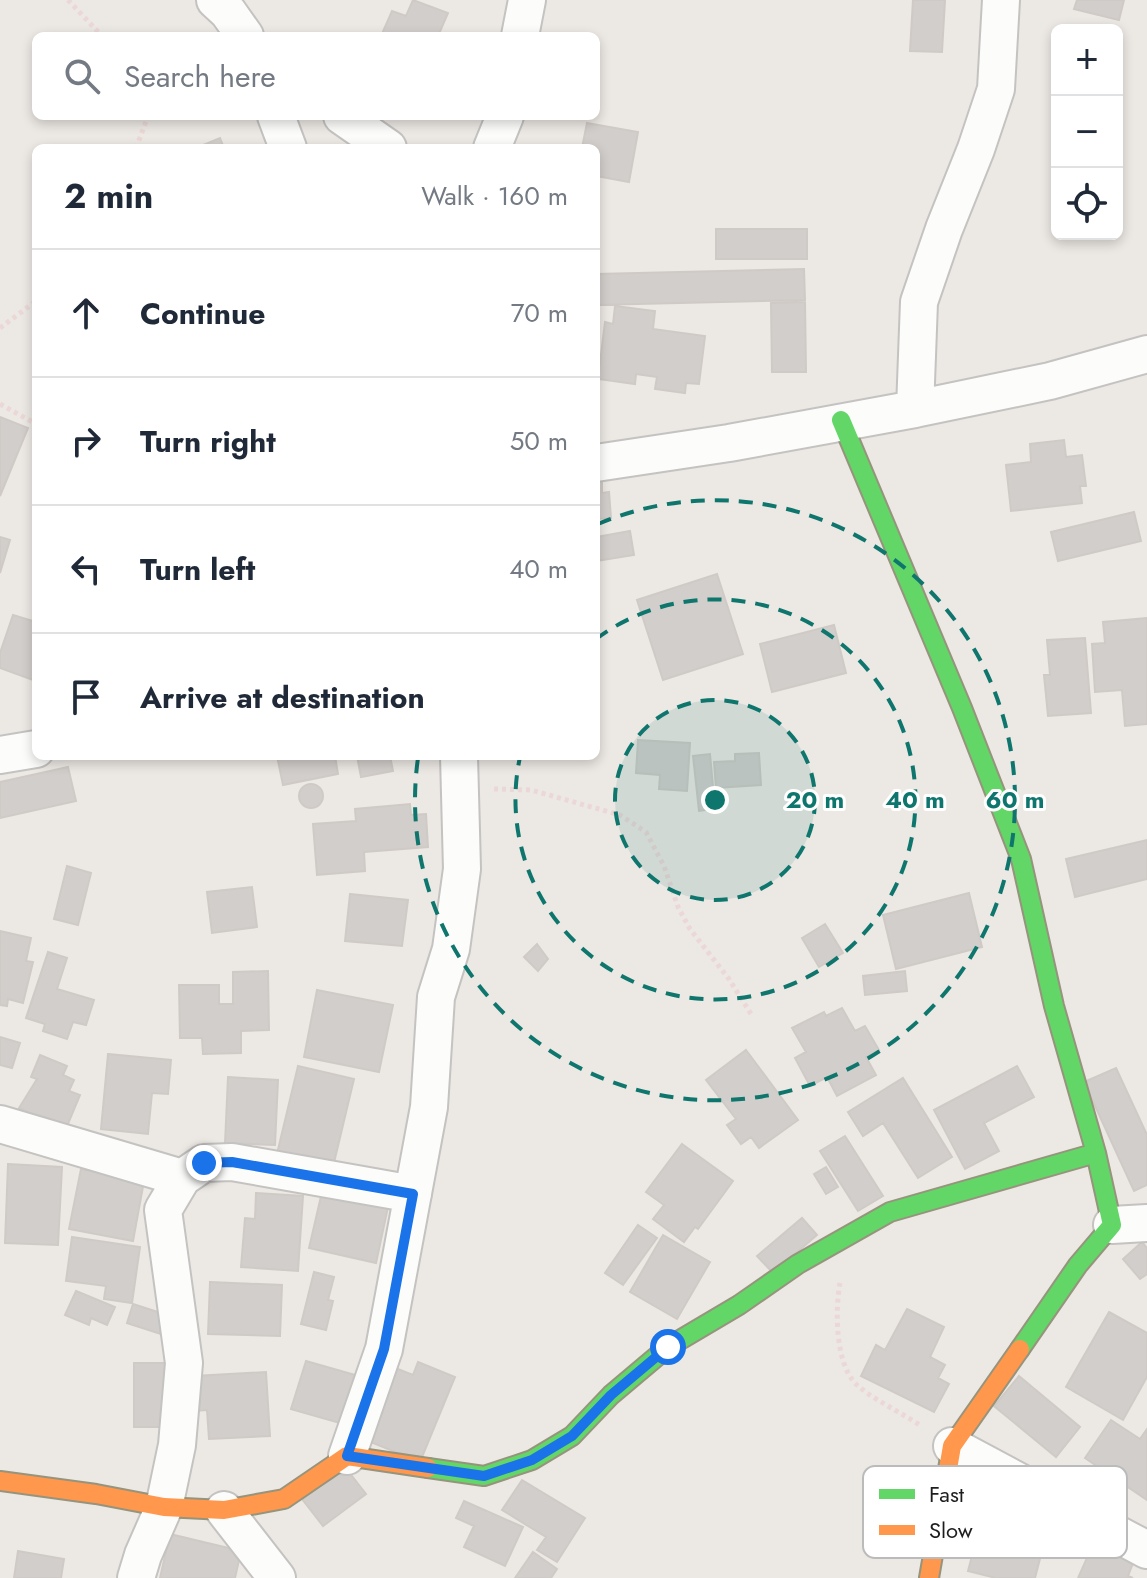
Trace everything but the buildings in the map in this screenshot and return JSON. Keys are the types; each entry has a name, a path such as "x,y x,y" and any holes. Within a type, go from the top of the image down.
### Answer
{"street":[{"path":"215,0 242,32"},
{"path":"521,32 527,0"},
{"path":"915,409 919,302 996,89 1001,0"},
{"path":"278,120 286,144"},
{"path":"348,120 382,144"},
{"path":"494,144 503,120"},
{"path":"600,462 729,443 841,420 915,409 1050,381 1147,354"},
{"path":"841,420 962,708 1021,859 1054,1006 1096,1153 1129,1224 1078,1265 952,1446 949,1466"},
{"path":"0,755 32,750"},
{"path":"0,1481 164,1507 224,1510 284,1499 347,1456 384,1349 429,1107 436,997 451,949 462,869 460,772"},
{"path":"0,1124 182,1178"},
{"path":"347,1456 484,1476 532,1460 572,1436 611,1395 668,1347 739,1305 798,1264 890,1212 1096,1153"},
{"path":"136,1578 164,1507 177,1445 184,1363 163,1210 182,1178 204,1163 232,1162 413,1194"},
{"path":"952,1446 990,1466"},
{"path":"224,1510 277,1578"},
{"path":"1127,1539 1147,1550"},
{"path":"929,1578 932,1558"}],"path":[{"path":"68,0 98,32"},
{"path":"138,144 146,120"},
{"path":"0,328 32,304"},
{"path":"0,404 32,422"},
{"path":"460,772 620,815 646,832 690,929 729,979 751,1014"},
{"path":"852,1234 845,1239 840,1256 838,1336 844,1362 856,1384 952,1446"}],"traffic: fast":[{"path":"841,420 962,708 1021,859 1054,1006 1096,1153 1112,1225 1078,1265 1020,1349"},
{"path":"428,1468 484,1476 532,1460 572,1436 611,1395 668,1347 739,1305 798,1264 890,1212 1096,1153"}],"traffic: slow":[{"path":"949,1466 952,1446 1020,1349"},
{"path":"0,1481 164,1507 224,1510 284,1499 347,1456 428,1468"},
{"path":"929,1578 932,1558"}],"route":[{"path":"204,1163 232,1162 413,1194 384,1349 347,1456 484,1476 532,1460 572,1436 611,1395 668,1347"}]}
